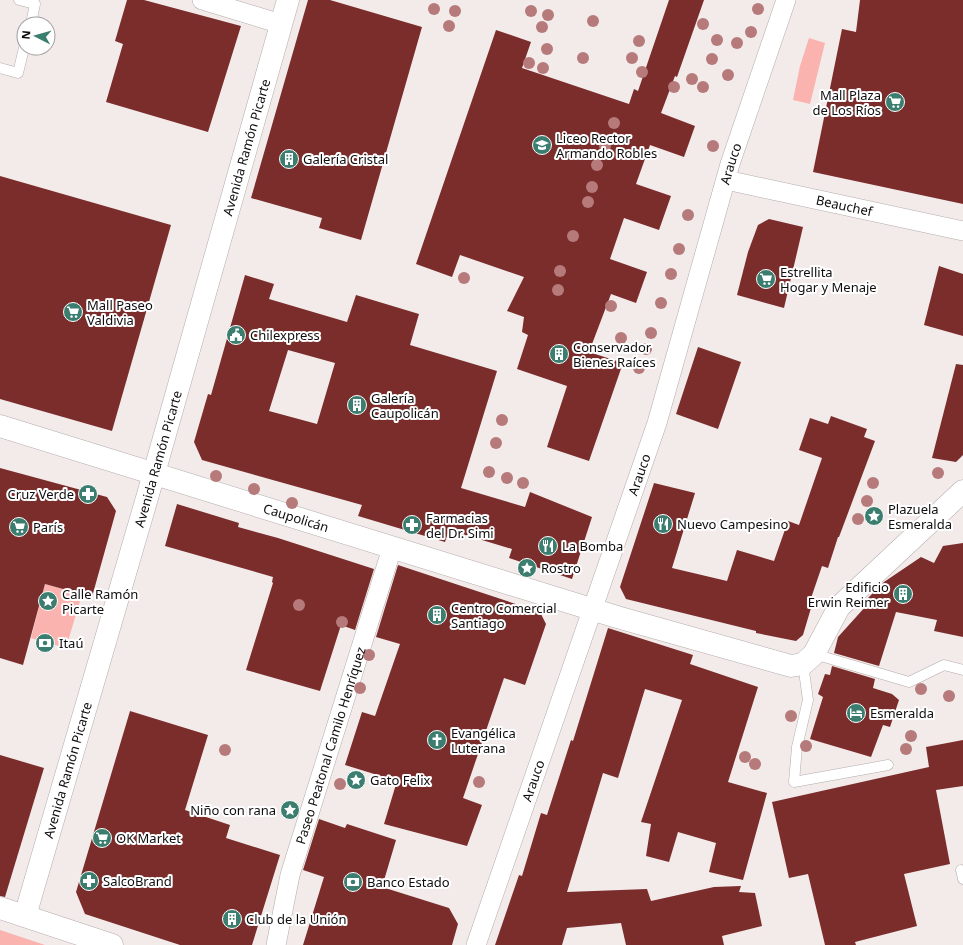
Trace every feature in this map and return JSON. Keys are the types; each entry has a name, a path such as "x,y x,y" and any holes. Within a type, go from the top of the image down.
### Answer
{"street":[{"path":"202,0 281,24"},
{"name":"Avenida Ramón Picarte","path":"25,916 154,473 288,0"},
{"name":"Arauco","path":"476,945 657,422 726,180 786,0"},
{"name":"Beauchef","path":"726,180 963,231"},
{"name":"Caupolicán","path":"0,426 592,610"},
{"path":"592,610 791,666 808,659 839,607 963,491"},
{"name":"Paseo Peatonal Camilo Henríquez","path":"276,945 290,875 392,548"},
{"path":"0,908 112,945"}],"lane":[{"path":"19,0 36,4 32,16"},
{"path":"0,68 18,73 22,56"},
{"path":"888,765 794,782 797,747 808,700 808,659 909,682 944,665 963,670"}],"shaded area":[{"path":"809,38 825,43 810,104 793,100 800,66"},
{"path":"45,584 82,594 66,648 31,638"},
{"path":"0,930 45,945 0,945"}],"building":[{"path":"127,0 144,0 241,26 208,132 106,102 123,44 115,41"},
{"name":"Galería Cristal","path":"308,0 330,0 422,27 361,240 319,228 322,218 251,198"},
{"path":"669,0 704,0 677,77 675,76 661,113 695,126 684,157 650,145 636,184 671,196 659,230 624,218 610,259 647,272 636,303 611,294 589,352 623,363 589,461 547,447 567,386 517,369 528,335 522,332 524,317 507,311 524,277 460,255 452,277 416,264 496,30 531,42 522,68 629,104 634,89 638,91"},
{"name":"Mall Plaza de Los Ríos","path":"860,0 963,0 963,204 813,172 842,29 856,32"},
{"name":"Mall Paseo Valdivia","path":"0,176 171,225 112,431 0,399"},
{"path":"769,219 803,227 784,308 737,295 748,252 758,225"},
{"path":"939,266 963,274 963,336 924,325"},
{"path":"245,275 274,284 269,299 347,322 356,295 419,314 410,345 497,371 461,488 525,507 530,492 592,517 572,579 509,558 512,549 449,530 445,542 358,516 362,505 202,460 194,442 208,394 211,395","holes":["288,350 335,363 317,424 269,411"]},
{"path":"698,347 741,362 718,429 676,414"},
{"path":"956,364 963,365 963,455 956,462 932,458"},
{"path":"831,416 867,429 864,437 875,441 838,537 828,568 822,566 808,607 811,608 803,635 796,641 756,633 756,631 626,599 620,587 654,483 695,493 672,568 727,581 737,550 774,561 788,521 799,525 822,458 799,450 810,418 828,424"},
{"path":"0,468 107,497 116,511 92,597 45,584 23,665 0,658"},
{"path":"177,504 239,523 238,527 278,538 374,569 355,630 341,625 320,691 246,670 273,583 273,577 165,546"},
{"path":"963,543 963,637 934,631 937,620 896,612 879,666 834,653 838,637 866,606 861,605 884,582 921,557 934,563 943,546"},
{"path":"398,565 540,612 546,624 525,685 504,678 463,798 482,805 467,846 384,824 397,781 345,765 362,712 375,716 400,644 376,637"},
{"path":"608,628 693,655 690,664 758,687 728,782 767,793 743,880 709,872 716,843 678,832 669,862 646,856 651,824 641,822 682,700 645,689 618,778 603,773 567,892 647,889 651,901 714,887 741,886 739,892 755,893 762,926 722,936 724,945 626,945 621,923 567,928 562,945 495,945 519,875 522,876 541,813 547,815 571,740 573,741"},
{"name":"Esmeralda","path":"832,666 875,679 873,688 892,694 899,700 890,727 883,725 871,757 810,739 823,697 818,694 825,674 830,675"},
{"path":"130,711 208,735 185,810 230,825 226,838 280,855 252,945 180,945 85,914 76,892"},
{"path":"963,740 963,786 936,790 950,864 904,874 917,926 855,942 856,945 825,945 808,874 789,878 772,802 929,767 926,747"},
{"path":"0,755 44,768 5,897 0,896"},
{"name":"Banco Estado","path":"319,819 345,828 347,824 396,840 382,887 449,908 458,924 452,945 303,945 324,877 303,870"}],"place":[{"name":"Mall Plaza de Los Ríos","path":"895,102"},
{"name":"Liceo Rector Armando Robles","path":"542,145"},
{"name":"Galería Cristal","path":"289,159"},
{"name":"Estrellita Hogar y Menaje","path":"766,279"},
{"name":"Mall Paseo Valdivia","path":"73,312"},
{"name":"Chilexpress","path":"236,335"},
{"name":"Conservador Bienes Raíces","path":"559,354"},
{"name":"Galería Caupolicán","path":"357,405"},
{"name":"Cruz Verde","path":"88,494"},
{"name":"Plazuela Esmeralda","path":"874,516"},
{"name":"Nuevo Campesino","path":"663,524"},
{"name":"Farmacias del Dr. Simi","path":"412,525"},
{"name":"París","path":"19,527"},
{"name":"La Bomba","path":"548,546"},
{"name":"Rostro","path":"527,568"},
{"name":"Edificio Erwin Reimer","path":"903,594"},
{"name":"Calle Ramón Picarte","path":"48,601"},
{"name":"Centro Comercial Santiago","path":"437,615"},
{"name":"Itaú","path":"45,643"},
{"name":"Esmeralda","path":"856,713"},
{"name":"Evangélica Luterana","path":"437,740"},
{"name":"Gato Felix","path":"356,780"},
{"name":"Niño con rana","path":"290,810"},
{"name":"OK Market","path":"102,838"},
{"name":"SalcoBrand","path":"89,881"},
{"name":"Banco Estado","path":"353,882"},
{"name":"Club de la Unión","path":"232,919"}]}
